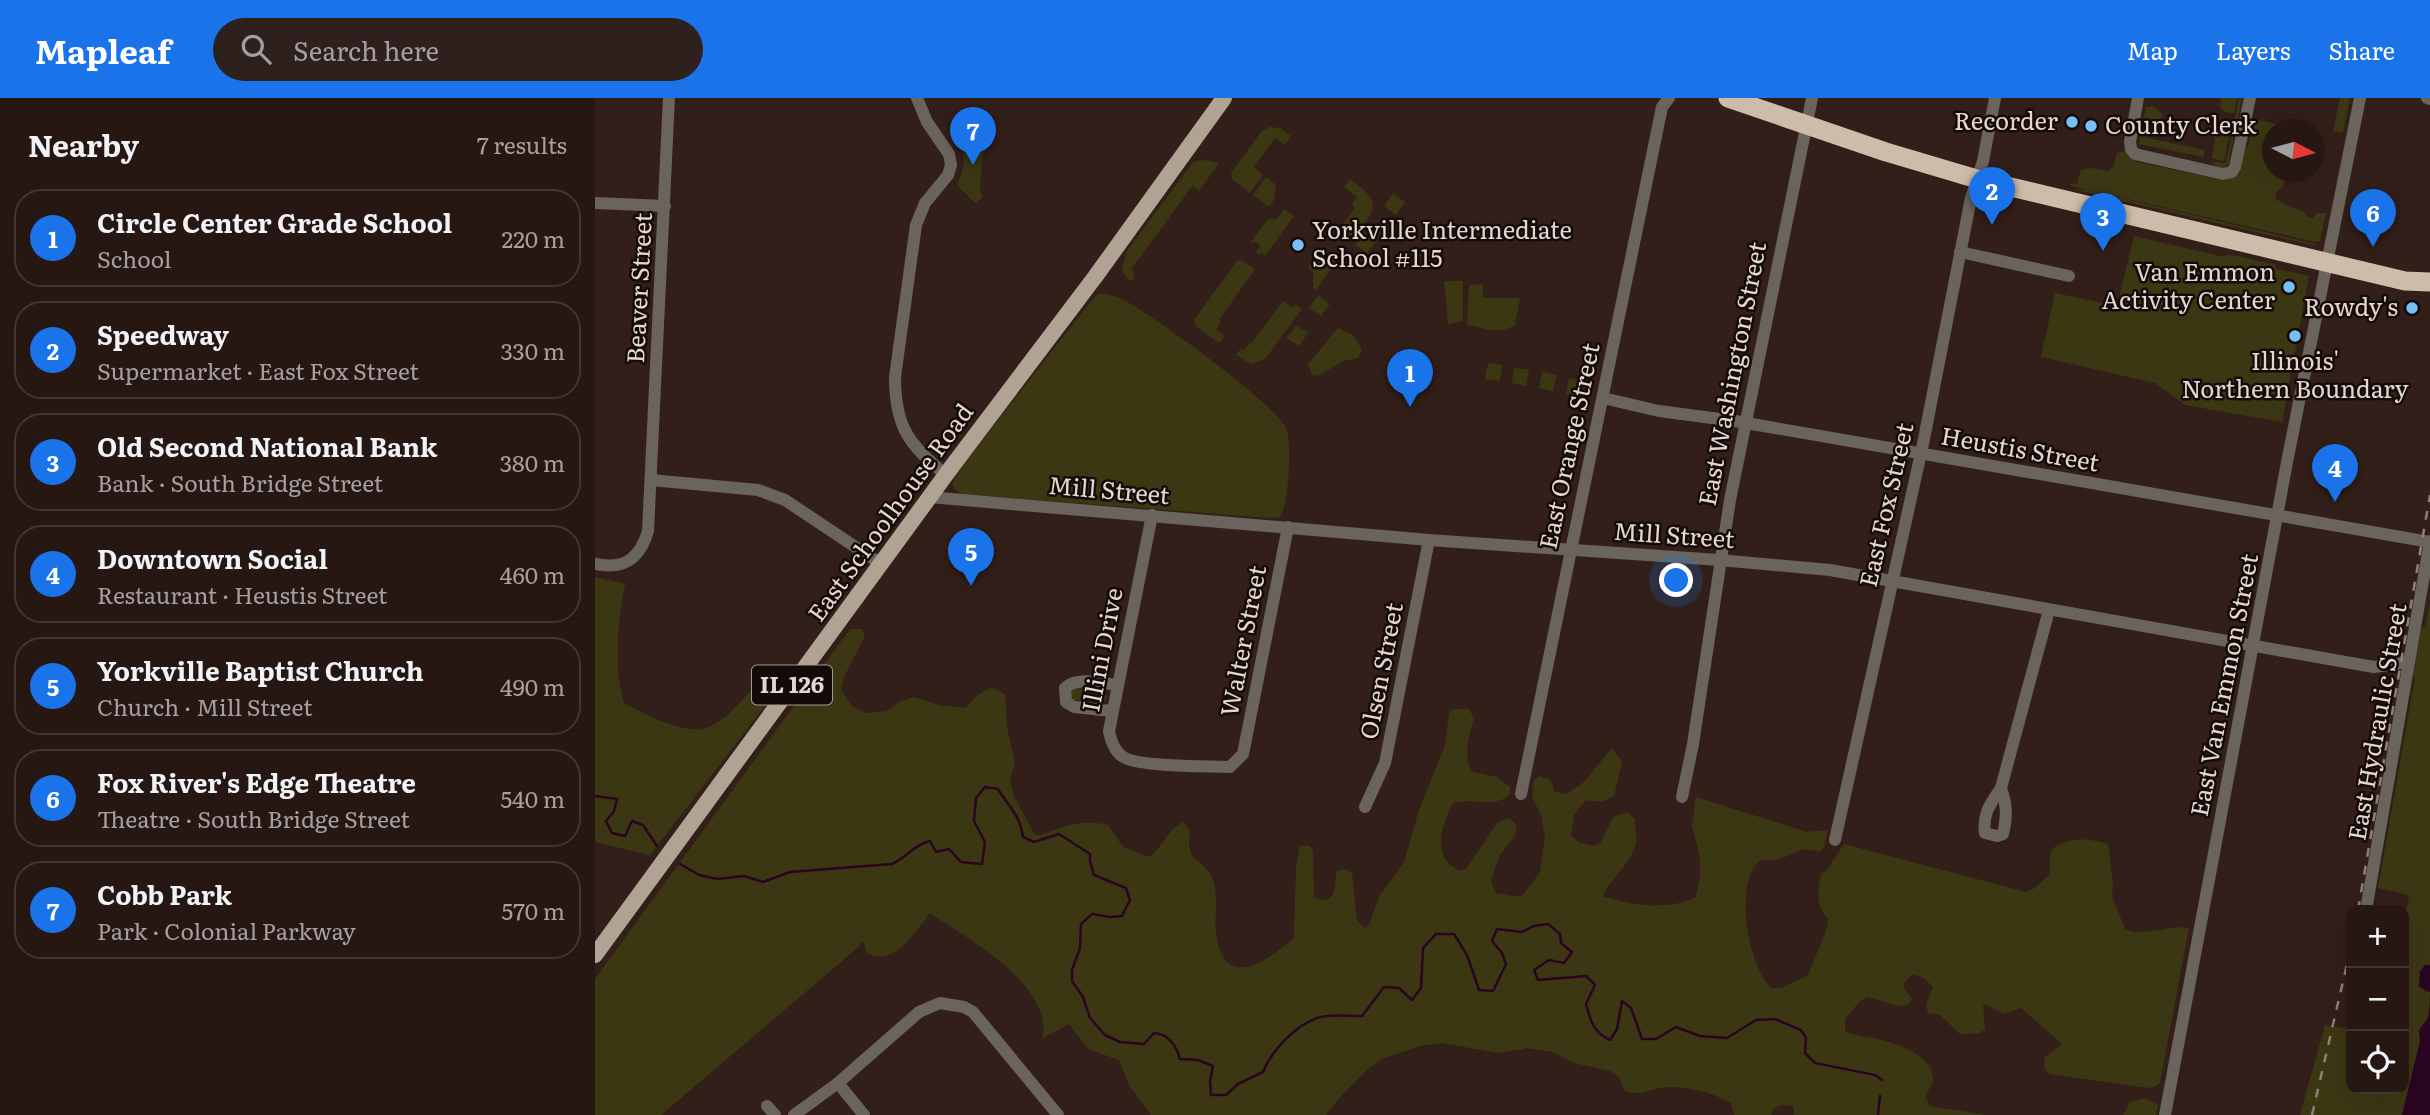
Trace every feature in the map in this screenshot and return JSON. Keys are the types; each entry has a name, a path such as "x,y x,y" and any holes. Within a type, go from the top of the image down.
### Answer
{"highway":[{"path":"1728,98 1806,126 1977,179 2405,281 2430,282"},
{"path":"2405,281 2430,295"}],"main road":[{"name":"East Schoolhouse Road","path":"595,955 1224,98"}],"street":[{"name":"Beaver Street","path":"595,564 619,565 633,559 643,547 648,531 669,98"},
{"path":"917,98 927,122 950,154 951,165 948,175 925,203 916,225 895,377 895,402 901,424 913,446 946,475"},
{"name":"East Washington Street","path":"1682,797 1693,744 1719,560 1812,98"},
{"name":"East Fox Street","path":"1835,840 1995,98"},
{"path":"2138,98 2130,142 2135,154 2228,173 2235,167 2250,98"},
{"name":"East Van Emmon Street","path":"2165,1115 2278,516 2361,98"},
{"name":"East Orange Street","path":"1521,794 1663,101"},
{"path":"595,203 665,206"},
{"path":"1960,252 2069,276"},
{"name":"Heustis Street","path":"1603,398 1659,411 1745,423 2430,542"},
{"path":"651,480 758,490 785,500 881,564"},
{"name":"Mill Street","path":"929,498 1429,540 1820,569 2253,648 2374,667 2409,662"},
{"name":"Illini Drive","path":"1151,516 1111,711 1110,739 1125,758 1140,762 1230,768 1237,761"},
{"name":"Walter Street","path":"1237,761 1243,754 1288,527"},
{"name":"Olsen Street","path":"1365,807 1385,763 1429,540"},
{"name":"East Hydraulic Street","path":"2368,905 2430,542"},
{"path":"2001,788 2049,610"},
{"path":"1111,711 1074,707 1066,702 1065,688 1077,681 1117,685"},
{"path":"794,1115 838,1083 919,1012 940,1003 973,1012 1058,1115"},
{"path":"838,1083 864,1115"}],"shaded area":[{"path":"2221,98 2237,98 2234,113 2225,112 2220,107"},
{"path":"2239,98 2242,98 2228,165 2225,168 2213,165 2211,161 2226,163"},
{"path":"2340,98 2350,98 2343,133 2333,131"},
{"path":"2146,107 2154,107 2162,114 2163,126 2143,122"},
{"path":"2255,119 2262,121 2262,182 2284,182 2275,194 2276,199 2303,211 2308,217 2313,218 2316,213 2326,213 2320,241 2071,186 2069,183 2077,184 2081,170 2091,168 2109,171 2114,166 2117,153 2126,151 2137,162 2221,180 2244,147 2248,147"},
{"path":"2224,122 2231,127 2224,161 2212,158 2215,138 2211,137 2214,126"},
{"path":"1269,127 1280,128 1291,136 1285,145 1275,138 1254,167 1263,175 1250,193 1232,179 1231,173 1261,132"},
{"path":"985,128 988,134 982,157 980,192 983,196 976,204 957,185 963,166 962,146 967,143 968,129"},
{"path":"2141,129 2148,138 2205,150 2203,157 2139,144"},
{"path":"1204,160 1219,163 1199,191 1193,185 1132,268 1135,279 1129,281 1122,269 1127,251 1193,162"},
{"path":"1266,177 1276,185 1274,200 1269,207 1253,195"},
{"path":"1350,179 1368,195 1373,207 1353,239 1340,228 1355,208 1352,204 1357,197 1344,187"},
{"path":"2072,189 2087,190 2316,246"},
{"path":"1393,193 1405,202 1396,215 1384,206"},
{"path":"1284,209 1294,216 1265,256 1261,253 1259,255 1255,252 1260,245 1257,242 1250,243 1268,219 1276,220"},
{"path":"1364,232 1376,241 1367,253 1355,245"},
{"name":"Van Emmon Activity Center","path":"2134,236 2224,257 2228,254 2309,276 2282,422 2185,405 2155,383 2041,357 2055,293 2117,306"},
{"path":"1321,249 1337,260 1316,290 1313,288 1313,272 1309,269"},
{"path":"1240,260 1255,269 1219,320 1221,322 1216,329 1225,336 1219,343 1195,326 1194,320"},
{"path":"1444,281 1463,281 1463,321 1448,324"},
{"path":"1483,284 1483,298 1520,298 1515,325 1496,330 1467,325 1469,285"},
{"path":"1096,295 1122,299 1158,322 1210,359 1277,416 1286,428 1289,447 1286,500 1280,517 963,494 955,490 952,484 958,471"},
{"path":"1318,295 1330,304 1321,316 1309,308"},
{"path":"1283,301 1292,308 1297,305 1302,309 1265,359 1251,364 1236,355 1241,348 1244,350 1251,344"},
{"path":"1296,325 1308,333 1299,346 1287,338"},
{"path":"1338,328 1353,335 1362,350 1358,358 1343,361 1318,376 1312,375 1308,364"},
{"path":"1488,363 1502,365 1500,381 1485,379"},
{"path":"1514,368 1529,370 1526,386 1512,383"},
{"path":"1542,372 1557,375 1553,391 1539,388"},
{"path":"1569,378 1584,381 1581,397 1566,394"},
{"path":"595,577 625,584 618,644 624,703 673,725 702,729 729,713 767,671 778,673 781,682 650,855 595,842"},
{"path":"2430,603 2430,965 2425,965 2424,991 2430,992 2428,1018 2421,1027 2409,1086 2409,895 2378,888 2421,630 2425,625 2425,629"},
{"path":"850,629 862,629 865,636 844,677 841,690 852,706 865,713 886,711 901,701 914,697 939,705 965,708 991,687 1005,694 1007,727 1015,764 1010,779 1013,794 1034,834 1040,835 1081,823 1108,825 1123,847 1149,857 1178,825 1184,822 1190,831 1192,854 1207,870 1214,883 1216,932 1220,951 1227,962 1236,967 1259,963 1294,938 1296,867 1300,846 1310,846 1313,851 1314,897 1321,900 1331,898 1337,871 1344,869 1352,873 1357,920 1364,928 1369,925 1379,897 1404,862 1419,810 1445,745 1451,710 1468,708 1474,718 1467,753 1472,772 1497,777 1510,787 1510,794 1497,801 1453,803 1442,831 1442,850 1451,866 1460,871 1466,869 1498,822 1508,818 1514,822 1515,835 1499,857 1491,882 1496,893 1523,895 1540,872 1545,838 1541,815 1532,797 1533,782 1539,776 1550,779 1555,792 1567,794 1584,782 1612,748 1622,762 1614,796 1602,802 1586,800 1574,815 1571,835 1579,843 1594,846 1601,842 1613,817 1627,812 1635,819 1634,850 1603,896 1649,905 1673,904 1695,898 1700,879 1700,857 1692,826 1696,797 1807,832 1828,830 1820,852 1803,849 1778,859 1760,860 1752,871 1747,887 1746,905 1750,944 1763,977 1771,988 1781,988 1808,975 1826,931 1828,919 1821,908 1819,898 1821,874 1827,870 1844,844 2026,892 2035,888 2050,874 2053,848 2080,840 2108,844 2112,896 2125,929 2149,932 2189,928 2160,1083 2152,1088 2049,1074 2044,1067 2045,1057 2061,1045 2060,1042 2021,1008 2004,1014 1983,1003 1985,1029 1980,1033 1960,1034 1940,1015 1928,1013 1926,1005 1933,987 1923,978 1911,975 1904,983 1904,988 1912,999 1908,1004 1899,1006 1868,997 1860,1001 1845,1019 1845,1031 1897,1045 1927,1063 1933,1078 1925,1097 1930,1106 1985,1115 1794,1115 1793,1106 1781,1105 1774,1108 1771,1115 1734,1115 1731,1103 1694,1089 1664,1087 1636,1093 1625,1091 1618,1076 1610,1071 1574,1063 1553,1052 1527,1048 1499,1053 1441,1043 1420,1046 1382,1059 1339,1098 1326,1115 1151,1115 1129,1085 1119,1060 1088,1049 1069,1024 1043,1038 1042,1016 1024,984 995,957 930,913 911,938 887,956 867,953 863,941 661,1115 595,1115 595,979"},
{"path":"1075,688 1102,690 1107,696 1101,702 1074,700 1070,691"},
{"path":"2425,965 2430,965 2430,992 2419,987 2420,971"},
{"path":"2430,1006 2430,1115 2402,1115 2420,1042 2419,1030 2428,1018"},
{"path":"2346,1024 2346,1094 2407,1094 2402,1115 2300,1115 2325,1025 2345,1028"},
{"path":"2145,1098 2158,1105 2156,1115 2123,1115 2130,1102"}],"waterway":[{"path":"680,864 699,875 718,879 744,876 763,882 790,872 892,864 930,841 936,852 949,849 961,862 982,864 985,842 974,821 976,798 985,787 998,789 1017,817 1023,837 1034,842 1059,834 1090,854 1094,875 1126,888 1130,900 1122,916 1092,914 1081,924 1080,948 1072,970 1072,981 1083,997 1090,1018 1105,1035 1120,1042 1144,1044 1154,1033 1159,1034 1171,1041 1180,1059 1198,1060 1213,1066 1211,1095 1226,1095 1238,1084 1263,1072 1285,1040 1300,1027 1317,1018 1362,1016 1384,987 1399,988 1412,1000 1421,988 1423,948 1436,934 1454,934 1467,955 1479,990 1493,991 1506,964 1502,953 1492,941 1497,929 1522,932 1534,926 1548,924 1560,934 1561,943 1572,952 1564,963 1549,960 1534,970 1538,980 1586,976 1595,985 1586,1004 1589,1015 1596,1030 1610,1040 1617,1029 1622,1001 1631,1008 1642,1039 1656,1039 1676,1027 1700,1036 1727,1038 1756,1020 1775,1019 1801,1030 1806,1038 1805,1053 1815,1063 1875,1075 1882,1080"},
{"path":"595,796 617,799 614,811 606,821 612,833 625,836 632,821 643,825 657,846"},
{"path":"1878,1115 1880,1096"}],"railway":[{"path":"2359,905 2430,495"},
{"path":"2312,1115 2346,968"}],"place":[{"name":"Recorder","path":"2072,122"},
{"name":"County Clerk","path":"2091,126"},
{"name":"Cobb Park","path":"973,165"},
{"name":"Speedway","path":"1992,225"},
{"name":"Yorkville Intermediate School #115","path":"1298,245"},
{"name":"Fox River's Edge Theatre","path":"2373,247"},
{"name":"Old Second National Bank","path":"2103,251"},
{"name":"Van Emmon Activity Center","path":"2289,287"},
{"name":"Rowdy's","path":"2412,308"},
{"name":"Illinois' Northern Boundary","path":"2295,336"},
{"name":"Circle Center Grade School","path":"1410,407"},
{"name":"Downtown Social","path":"2335,502"},
{"name":"Yorkville Baptist Church","path":"971,586"}]}
